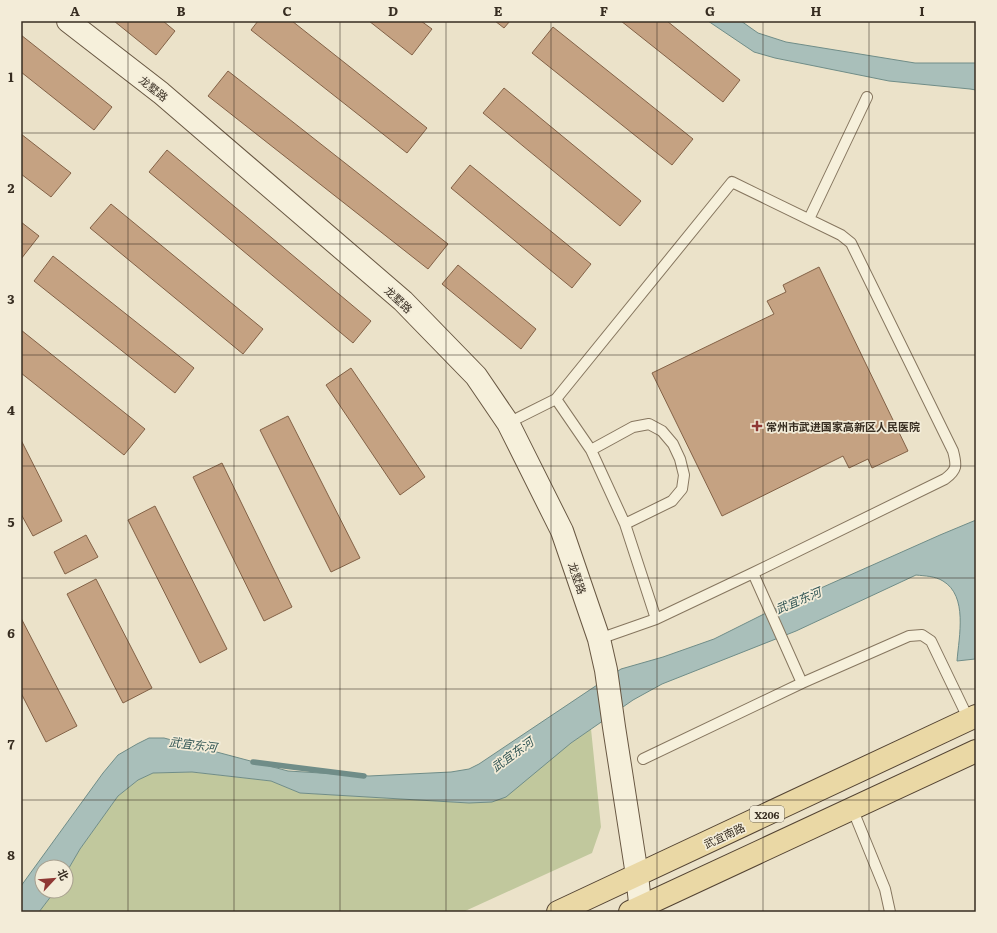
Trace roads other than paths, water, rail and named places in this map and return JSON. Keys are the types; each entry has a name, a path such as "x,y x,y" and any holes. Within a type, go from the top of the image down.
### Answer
{"main road":[{"name":"武宜南路","path":"558,912 972,718"},
{"name":"X206","path":"637,910 976,751"}],"street":[{"name":"龙墅路","path":"68,21 160,93 403,302 476,376 508,423 562,531 599,639 606,670 637,875"},
{"path":"637,875 637,910"}],"lane":[{"path":"809,219 867,97"},
{"path":"508,423 556,398 732,182 841,235 851,243 953,452 957,463 953,473 945,479 656,619 599,639"},
{"path":"556,398 591,450 625,524 656,619"},
{"path":"591,450 633,427 649,424 662,431 673,444 680,459 684,475 682,489 672,501 625,524"},
{"path":"753,573 802,683"},
{"path":"644,759 802,683 909,636 922,635 931,641 972,718"},
{"path":"852,808 885,889 890,912"}],"water":[{"path":"708,21 741,21 758,33 786,42 915,63 976,63 976,90 889,81 775,58 754,52"},
{"path":"976,520 975,659 957,661 960,617 956,596 951,588 937,578 916,575 796,631 662,684 633,700 571,743 506,797 492,802 469,803 300,793 271,781 192,772 153,773 138,780 118,796 74,859 41,859 103,773 118,755 149,738 164,738 288,771 369,776 451,772 469,769 479,764 621,669 663,657 714,639 776,608"},
{"path":"34,868 34,899 49,899 39,912 21,912 21,886"}],"waterway":[{"name":"武宜东河","path":"253,762 364,776"}],"place":[{"name":"常州市武进国家高新区人民医院","path":"757,426"}]}
